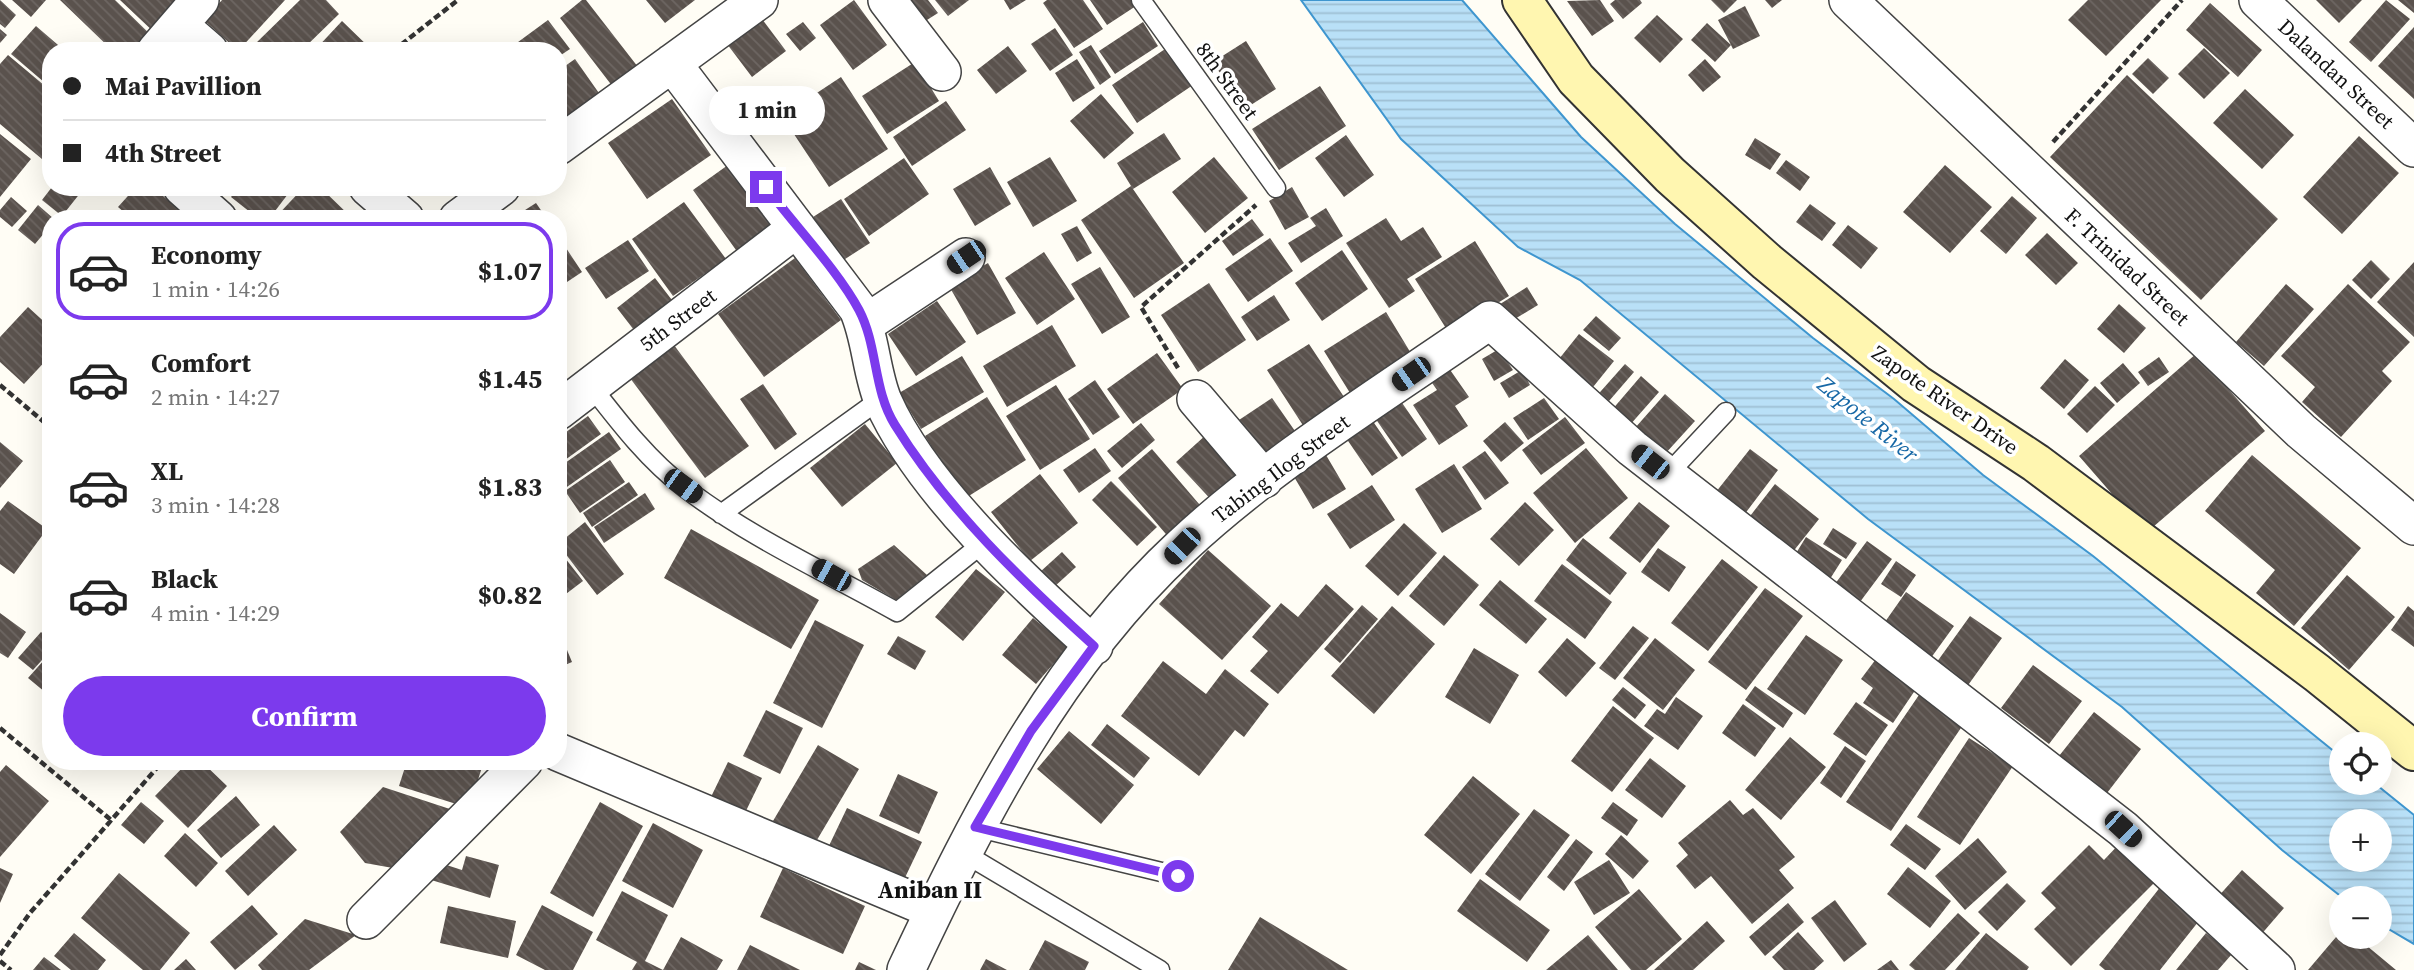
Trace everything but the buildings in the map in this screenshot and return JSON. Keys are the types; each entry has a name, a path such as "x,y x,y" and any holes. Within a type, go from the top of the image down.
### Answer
{"main road":[{"name":"Zapote River Drive","path":"1522,0 1576,79 1670,175 1767,262 1916,384 2036,463 2317,673 2414,751"}],"street":[{"path":"567,139 759,0"},
{"path":"887,0 942,72"},
{"name":"F. Trinidad Street","path":"1848,0 2301,431 2414,526"},
{"name":"Dalandan Street","path":"2258,0 2414,148"},
{"path":"178,25 198,42"},
{"path":"672,63 846,290 865,324 882,398 894,424 931,476 987,540 1094,646"},
{"path":"192,196 208,210"},
{"path":"378,196 395,210"},
{"path":"470,210 489,196"},
{"name":"5th Street","path":"567,404 797,228"},
{"path":"865,324 966,257"},
{"name":"Tabing Ilog Street","path":"906,970 968,839 1031,731 1139,591 1182,546 1264,479 1490,320 1632,448 1667,475"},
{"path":"1196,399 1264,479"},
{"path":"1667,475 2123,829 2276,970"},
{"path":"567,756 934,910"},
{"path":"366,920 515,770"}],"lane":[{"name":"8th Street","path":"1141,0 1276,188"},
{"path":"592,386 629,433 683,486 721,514 897,612 987,540"},
{"path":"721,514 882,398"},
{"path":"1667,475 1726,412"},
{"path":"968,839 1178,876"},
{"path":"968,839 1160,970"}],"path":[{"path":"404,42 458,0"},
{"path":"2026,172 2182,0"},
{"path":"1196,399 1141,307 1276,188"},
{"path":"0,385 42,420"},
{"path":"0,728 42,763"},
{"path":"51,770 111,820"},
{"path":"0,955 30,914 155,770"},
{"path":"0,961 11,970"}],"water":[{"name":"Zapote River","path":"1301,0 1462,0 1581,137 1675,224 1813,338 1894,399 1983,475 2093,556 2329,747 2329,795 2389,795 2414,815 2414,944 2392,931 2392,886 2329,887 2282,850 2122,707 1868,519 1580,280 1518,247 1401,139"}],"district":[{"name":"Aniban II","path":"930,890"}],"route":[{"path":"766,187 858,309 871,346 882,398 894,424 931,476 955,506 1018,573 1094,646 1031,731 975,827 1178,876"}]}
